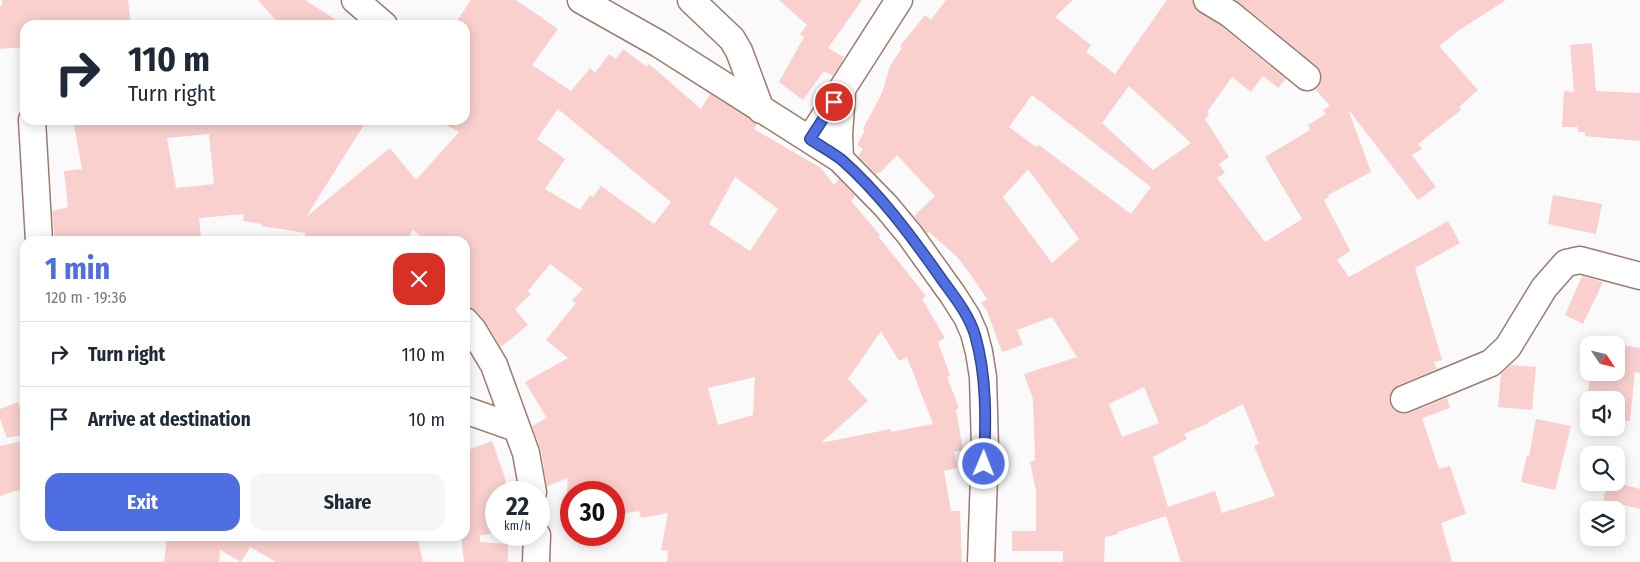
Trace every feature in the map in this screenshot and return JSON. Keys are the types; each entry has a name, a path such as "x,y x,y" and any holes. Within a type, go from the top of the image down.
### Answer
{"street":[{"path":"355,0 378,20"},
{"path":"581,0 659,44 840,159 886,206 910,235 953,295 967,317 974,333 983,377 985,448 981,562"},
{"path":"691,0 732,39 739,51 761,110"},
{"path":"810,139 899,0"},
{"path":"1207,0 1230,14 1307,76"},
{"path":"840,159 839,134 842,90"},
{"path":"32,125 39,236"},
{"path":"1404,399 1491,362 1508,348 1544,288 1566,263 1580,260 1640,276"},
{"path":"470,327 494,365 526,453 531,481"},
{"path":"470,412 516,428"},
{"path":"536,562 537,546"}],"building":[{"path":"2,0 128,0 130,20 20,20 20,47 0,49 0,6 2,6"},
{"path":"258,0 305,0 336,20 276,20"},
{"path":"471,0 516,0 558,29 532,65 571,91 590,68 595,73 609,54 616,59 623,49 647,67 649,64 701,109 710,94 757,124 754,129 821,168 834,185 839,179 855,196 851,201 880,235 878,236 926,296 922,299 945,338 938,342 950,376 947,377 959,408 956,410 963,450 954,452 957,468 944,471 951,511 960,511 962,562 667,562 668,551 661,550 668,513 641,518 639,511 625,513 625,481 568,481 568,478 550,485 550,481 546,481 541,450 532,426 547,418 525,382 568,358 546,340 576,303 572,300 583,289 550,264 528,291 531,294 515,309 528,325 501,347 484,320 470,308 470,236 420,236 413,230 409,236 304,236 306,233 261,226 262,224 243,221 244,214 199,218 201,236 54,236 52,211 68,207 64,171 82,169 74,125 364,125 306,217 390,148 416,180 459,132 446,125 470,125 470,20 457,20","holes":["558,109 671,202 654,224 601,186 593,197 590,195 580,210 545,189 565,159 537,139","209,134 214,184 176,188 167,138","735,177 778,209 750,251 709,224","881,331 899,361 907,357 933,424 891,432 891,429 821,443 868,401 848,379","755,377 753,415 718,425 708,388"]},
{"path":"779,0 862,0 828,48 844,57 840,65 833,76 824,71 803,100 779,82 804,37 800,34 807,25"},
{"path":"946,0 1073,0 1055,17 1091,45 1086,52 1115,74 1167,0 1192,0 1194,7 1199,12 1221,26 1286,79 1278,88 1263,76 1251,92 1232,77 1207,112 1209,114 1205,119 1229,157 1219,164 1225,173 1217,178 1265,242 1302,219 1265,157 1310,130 1308,125 1326,114 1323,110 1330,106 1315,89 1319,86 1322,79 1321,71 1317,66 1236,0 1506,0 1458,31 1439,46 1478,90 1459,107 1461,110 1418,144 1422,149 1412,155 1436,187 1418,200 1348,109 1371,172 1328,195 1329,197 1324,200 1350,251 1337,260 1349,277 1448,221 1460,243 1415,268 1442,360 1434,362 1437,369 1398,385 1392,390 1389,398 1390,404 1395,411 1403,414 1447,398 1450,408 1422,418 1439,469 1450,466 1466,514 1441,523 1452,562 1181,562 1166,516 1105,537 1104,562 1063,562 1063,551 1012,551 1012,531 1036,531 1036,491 1030,462 1035,460 1033,399 1024,374 1077,357 1052,317 1017,330 1023,345 1002,352 987,311 981,303 987,299 957,257 929,232 927,234 914,216 935,196 897,155 880,173 876,174 858,156 863,149 857,145 865,130 863,129 882,93 890,66 902,48 900,46 925,15 931,20","holes":["1129,86 1191,143 1153,170 1102,123","1032,95 1151,187 1131,214 1039,145 1036,147 1009,127","1028,169 1079,239 1052,263 1003,197","1144,387 1159,423 1122,437 1109,404","1243,404 1259,444 1254,446 1275,496 1222,513 1215,491 1168,507 1153,457 1187,439 1184,434 1209,423"]},
{"path":"1592,43 1596,91 1640,93 1640,141 1585,136 1585,132 1578,132 1578,127 1562,127 1564,91 1574,92 1570,45"},
{"path":"1553,195 1602,204 1596,234 1548,224"},
{"path":"1582,276 1603,282 1583,324 1565,315"},
{"path":"1625,346 1640,348 1640,373 1635,372 1630,421 1625,421 1625,391 1588,391 1589,381 1625,381"},
{"path":"1511,365 1536,367 1532,410 1498,407 1501,374"},
{"path":"18,402 20,407 20,435 7,438 0,419 0,409"},
{"path":"1536,419 1571,426 1555,490 1521,482 1527,455 1529,456"},
{"path":"20,441 20,490 0,496 0,446"},
{"path":"492,441 505,481 485,481 485,535 477,536 480,536 480,542 485,542 485,546 508,546 508,562 464,562 462,541 470,541 470,449"},
{"path":"1625,485 1640,489 1640,509 1625,505 1625,501 1603,500 1606,491 1625,491"},
{"path":"166,541 418,541 423,562 276,562 250,547 241,562 220,550 219,562 164,562"}],"route":[{"path":"834,102 810,139 840,159 886,206 910,235 953,295 967,317 974,333 983,377 984,464"}]}
